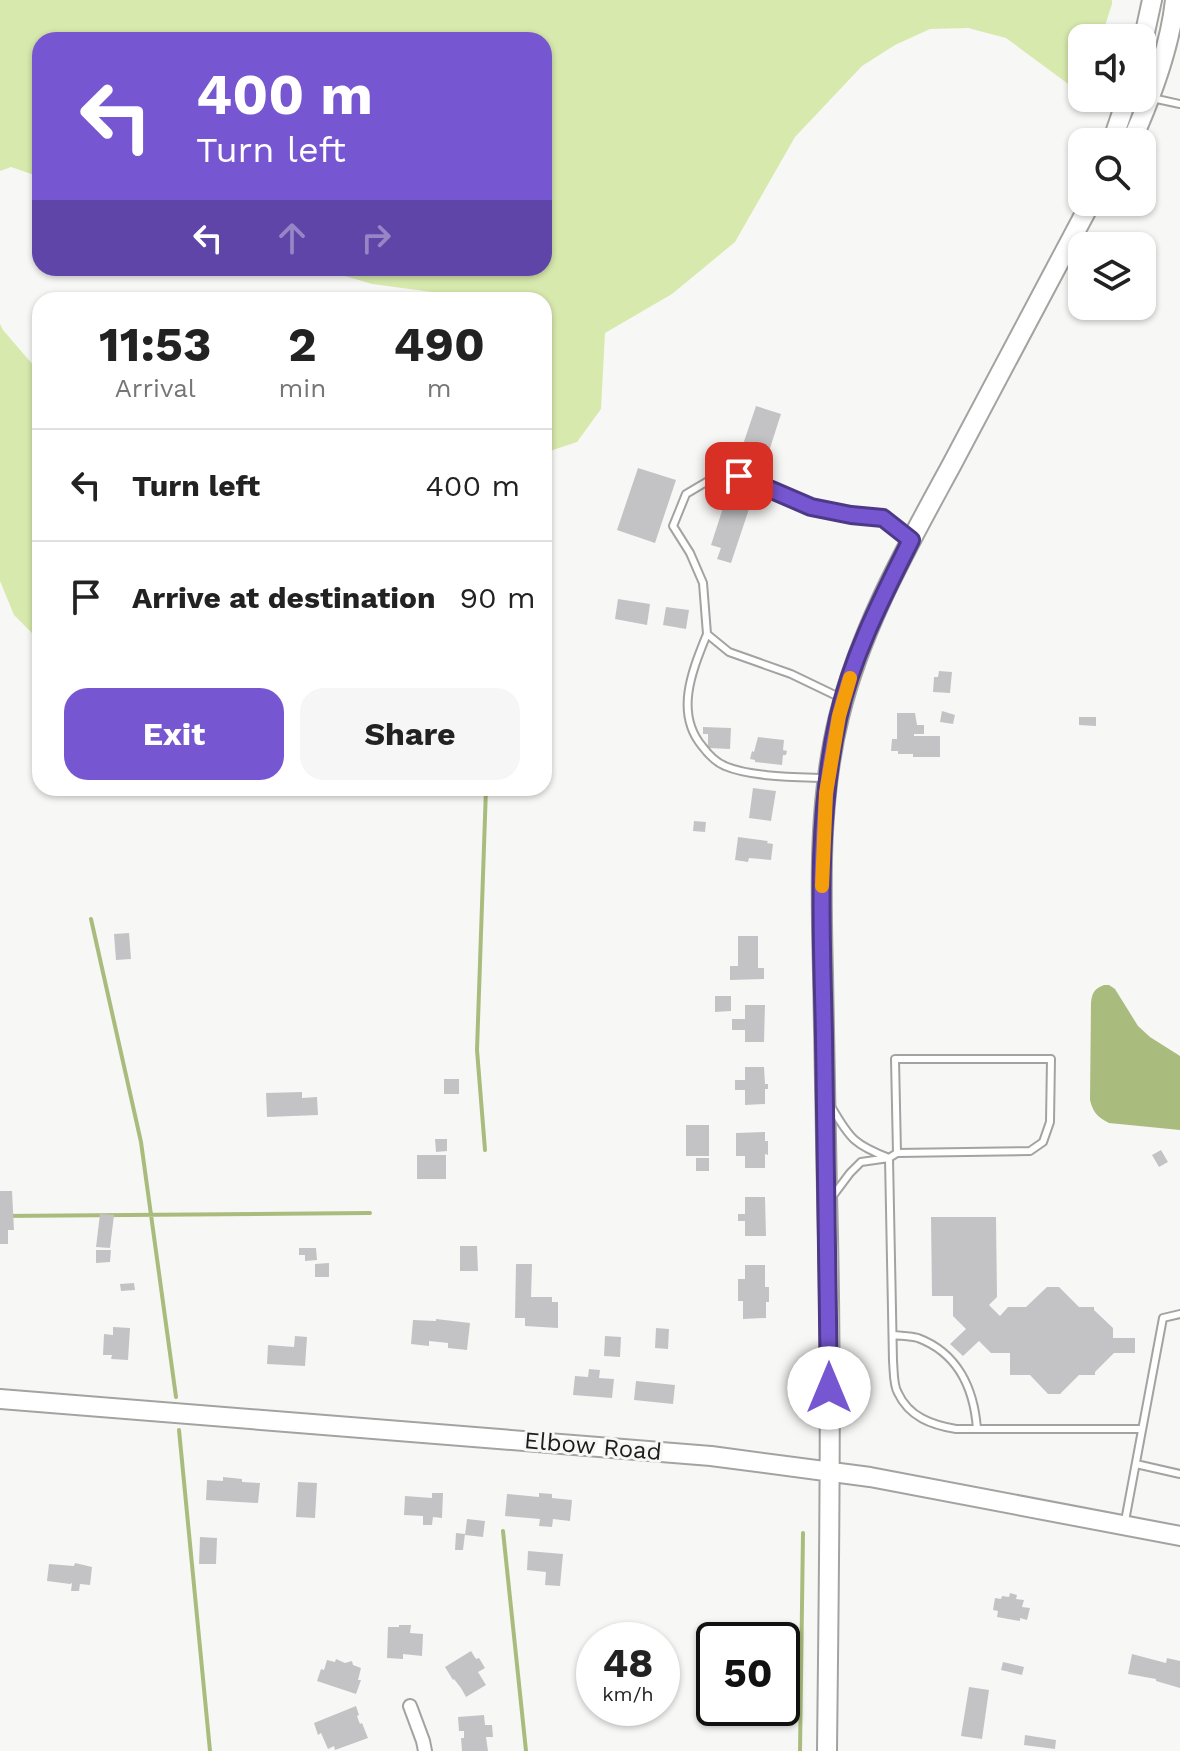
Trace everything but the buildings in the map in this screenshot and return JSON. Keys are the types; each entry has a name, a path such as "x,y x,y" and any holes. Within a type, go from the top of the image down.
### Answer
{"main road":[{"path":"1147,24 1152,0"},
{"path":"1156,76 1166,46 1175,0"},
{"path":"827,1751 828,1203 822,863 828,779 839,716 855,662 874,616 911,540 1084,216"},
{"name":"Elbow Road","path":"0,1399 648,1450 829,1470 1180,1536"}],"street":[{"path":"410,1706 425,1751"}],"lane":[{"path":"1156,99 1180,104"},
{"path":"828,779 723,766 697,740 686,705 696,661 707,634 703,583 690,553 673,526 686,494 713,478 739,476 811,507 883,518 911,540"},
{"path":"707,634 729,652 791,674 844,700"},
{"path":"828,1203 861,1162 889,1158 897,1153 1030,1151 1043,1142 1050,1122 1051,1059 895,1059 897,1153"},
{"path":"825,1099 859,1145 889,1158"},
{"path":"889,1158 893,1361 897,1392 913,1413 933,1425 956,1429 1142,1429"},
{"path":"1124,1525 1163,1318 1180,1314"},
{"path":"893,1335 917,1338 940,1350 959,1370 971,1390 977,1429"},
{"path":"1136,1464 1180,1474"}],"shaded area":[{"path":"0,0 1112,0 1106,24 1068,24 1068,84 1006,38 968,28 930,29 895,45 862,66 795,137 735,242 672,294 605,333 601,409 577,442 552,450 552,292 432,292 372,284 345,276 552,276 552,32 32,32 32,174 11,167 0,171"},
{"path":"0,324 32,364 32,633 14,615 0,581"},
{"path":"1104,985 1115,989 1138,1026 1180,1056 1180,1130 1109,1123 1094,1111 1090,1100 1091,1003 1094,992"}],"waterway":[{"path":"485,1150 477,1050 486,796"},
{"path":"91,919 141,1142 176,1397"},
{"path":"0,1216 370,1213"},
{"path":"179,1430 210,1751"},
{"path":"503,1531 526,1751"},
{"path":"800,1751 803,1533"}],"slow traffic":[{"path":"822,886 826,793 839,716 850,678"}],"route":[{"path":"739,476 811,507 883,518 911,540 855,662 839,716 826,793 822,931 829,1388"}]}
